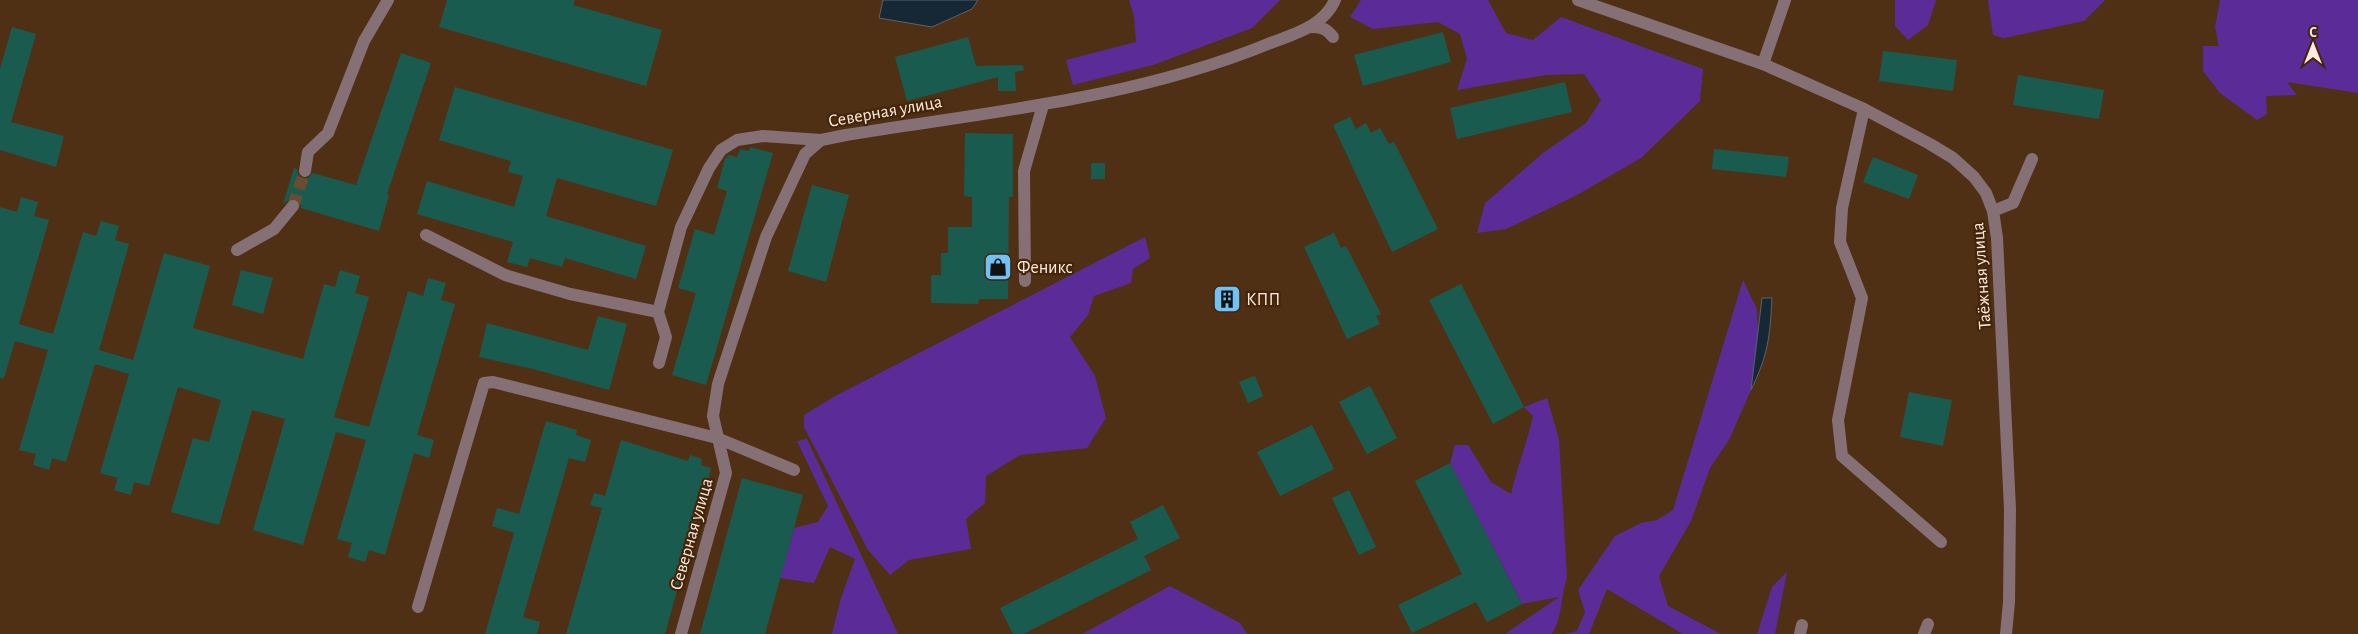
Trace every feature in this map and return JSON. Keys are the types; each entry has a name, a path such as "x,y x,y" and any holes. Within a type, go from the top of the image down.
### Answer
{"street":[{"path":"305,171 308,152 328,133 364,41 388,0"},
{"name":"Северная улица","path":"681,634 726,473 713,416 718,384 766,237 805,154 821,140 1043,105 1142,85 1242,55 1310,27 1325,17 1335,0"},
{"name":"Таёжная улица","path":"1578,0 1763,64 1864,109 1953,158 1974,177 1986,193 1994,211 1998,238 2010,509 2009,602 2006,634"},
{"path":"1763,64 1784,0"},
{"path":"1310,27 1321,27 1333,37"},
{"path":"1025,281 1024,171 1043,105"},
{"path":"1864,109 1842,208 1840,242 1862,298 1838,420 1842,456 1942,542"},
{"path":"659,363 666,337 658,312 681,227 709,168 721,150 737,140 763,136 821,140"},
{"path":"1994,211 2013,202 2032,160"},
{"path":"237,250 274,229 294,206"},
{"path":"426,235 505,275 570,294 658,312"},
{"path":"418,607 484,383 493,382 717,438 794,470"}],"shaded area":[{"path":"1129,0 1280,0 1252,28 1153,65 1073,85 1066,60 1136,42 1134,16"},
{"path":"1361,0 1488,0 1506,33 1533,40 1561,17 1703,69 1700,101 1641,158 1577,195 1506,229 1477,233 1485,203 1543,153 1586,123 1601,100 1584,74 1546,75 1457,90 1467,59 1460,34 1438,22 1373,29 1350,17"},
{"path":"1895,0 1936,0 1928,25 1908,40 1895,26"},
{"path":"1988,0 2105,0 2084,21 2004,38 1993,35"},
{"path":"2220,0 2358,0 2358,93 2287,82 2297,95 2266,96 2267,114 2257,120 2220,93 2203,71 2203,46 2219,46 2215,27"},
{"path":"1145,237 1150,258 1133,269 1131,283 1094,296 1088,315 1070,337 1095,376 1106,418 1087,448 1020,455 986,476 985,503 966,519 971,549 909,560 890,575 868,550 804,427 804,415 837,395"},
{"path":"1743,280 1757,309 1758,336 1751,390 1729,440 1710,468 1691,521 1659,576 1668,606 1721,634 1683,634 1607,589 1589,634 1565,634 1577,631 1585,612 1578,590 1615,536 1641,523 1657,520 1673,510"},
{"path":"1547,398 1559,439 1567,578 1560,614 1552,634 1505,634 1559,597 1522,604 1450,463 1455,445 1468,445 1491,482 1511,494 1533,416 1524,407"},
{"path":"807,439 898,634 832,634 841,598 855,559 830,547 814,583 780,578 794,528 818,522 828,506 797,441"},
{"path":"1787,572 1775,634 1757,634 1772,587"},
{"path":"1170,586 1240,623 1247,634 1082,634"}],"water":[{"path":"883,0 978,0 972,9 932,27 879,18"},
{"path":"1762,298 1772,298 1769,335 1765,356 1751,390"}],"building":[{"path":"447,0 575,0 573,5 662,30 646,86 439,27"},
{"path":"12,27 36,34 11,122 64,136 56,167 0,150 0,69"},
{"path":"1443,32 1451,62 1363,86 1354,55"},
{"path":"968,37 976,66 1023,65 1024,70 1015,72 1016,91 998,91 998,77 907,101 895,57"},
{"path":"1883,51 1957,60 1953,91 1879,81"},
{"path":"401,53 431,63 387,194 389,195 379,231 301,208 300,203 295,198 283,204 294,168 297,169 298,174 303,179 308,178 313,173 356,185"},
{"path":"2018,75 2104,90 2099,119 2013,105"},
{"path":"1565,82 1572,112 1457,139 1450,108"},
{"path":"455,87 673,150 656,206 557,178 546,216 646,246 636,279 565,258 562,267 530,258 527,267 507,262 513,242 417,214 427,181 514,207 523,176 508,172 511,161 439,140"},
{"path":"1350,117 1356,129 1366,123 1371,133 1380,128 1389,144 1394,142 1438,229 1392,252 1333,125"},
{"path":"965,133 1013,134 1013,197 1009,197 1008,299 979,299 978,304 931,303 931,275 941,275 941,253 948,253 948,227 972,227 972,197 964,196"},
{"path":"750,147 773,153 706,385 672,375 696,293 678,288 695,229 714,235 727,191 717,188 725,159 729,155 737,157 740,149 749,151"},
{"path":"1714,149 1789,157 1786,177 1712,169"},
{"path":"1873,157 1918,175 1909,199 1863,182"},
{"path":"1091,163 1105,163 1105,179 1091,179"},
{"path":"812,185 849,195 826,282 788,271"},
{"path":"21,197 38,202 34,216 49,220 19,324 53,334 83,232 96,236 101,221 119,226 115,240 129,244 99,350 133,360 164,253 210,266 193,328 303,359 324,284 335,287 340,270 360,276 355,293 369,297 334,417 369,427 408,291 423,296 428,278 446,283 441,300 455,304 417,435 434,440 429,458 414,453 385,555 369,550 365,562 348,557 352,543 337,539 366,440 336,432 303,545 253,530 285,419 252,410 219,525 171,512 193,438 209,442 221,400 178,387 149,486 134,482 131,495 114,490 118,478 100,473 129,374 95,364 66,462 52,458 49,470 33,465 36,454 19,450 48,350 15,341 4,378 0,378 0,207 17,212"},
{"path":"1334,233 1341,248 1346,246 1381,314 1376,316 1380,324 1347,339 1304,247"},
{"path":"241,270 273,278 263,314 232,305"},
{"path":"1461,284 1524,407 1493,424 1429,300"},
{"name":"КПП","path":"1224,289 1236,295 1230,309 1218,304"},
{"path":"598,316 627,324 609,390 533,369 479,357 487,323 588,350"},
{"path":"1255,376 1263,396 1248,403 1239,382"},
{"path":"1370,386 1397,438 1367,454 1339,402"},
{"path":"1909,392 1952,400 1943,446 1900,437"},
{"path":"546,421 577,430 576,435 591,440 585,462 569,458 523,617 540,622 537,634 485,634 514,533 492,526 497,508 519,514"},
{"path":"1312,425 1334,469 1280,496 1257,452"},
{"path":"621,440 688,461 690,455 702,459 701,465 711,468 665,634 566,634 602,508 590,505 594,493 605,496"},
{"path":"1450,463 1522,604 1487,622 1476,602 1412,633 1398,605 1462,574 1415,481"},
{"path":"742,478 803,495 765,634 700,634"},
{"path":"1349,490 1376,547 1359,555 1332,498"},
{"path":"1163,505 1180,538 1144,556 1151,570 1023,634 1013,634 1000,608 1138,539 1130,522"}],"tunnel":[{"path":"293,206 305,171"}],"place":[{"name":"Феникс","path":"998,267"},
{"name":"КПП","path":"1227,299"}]}
